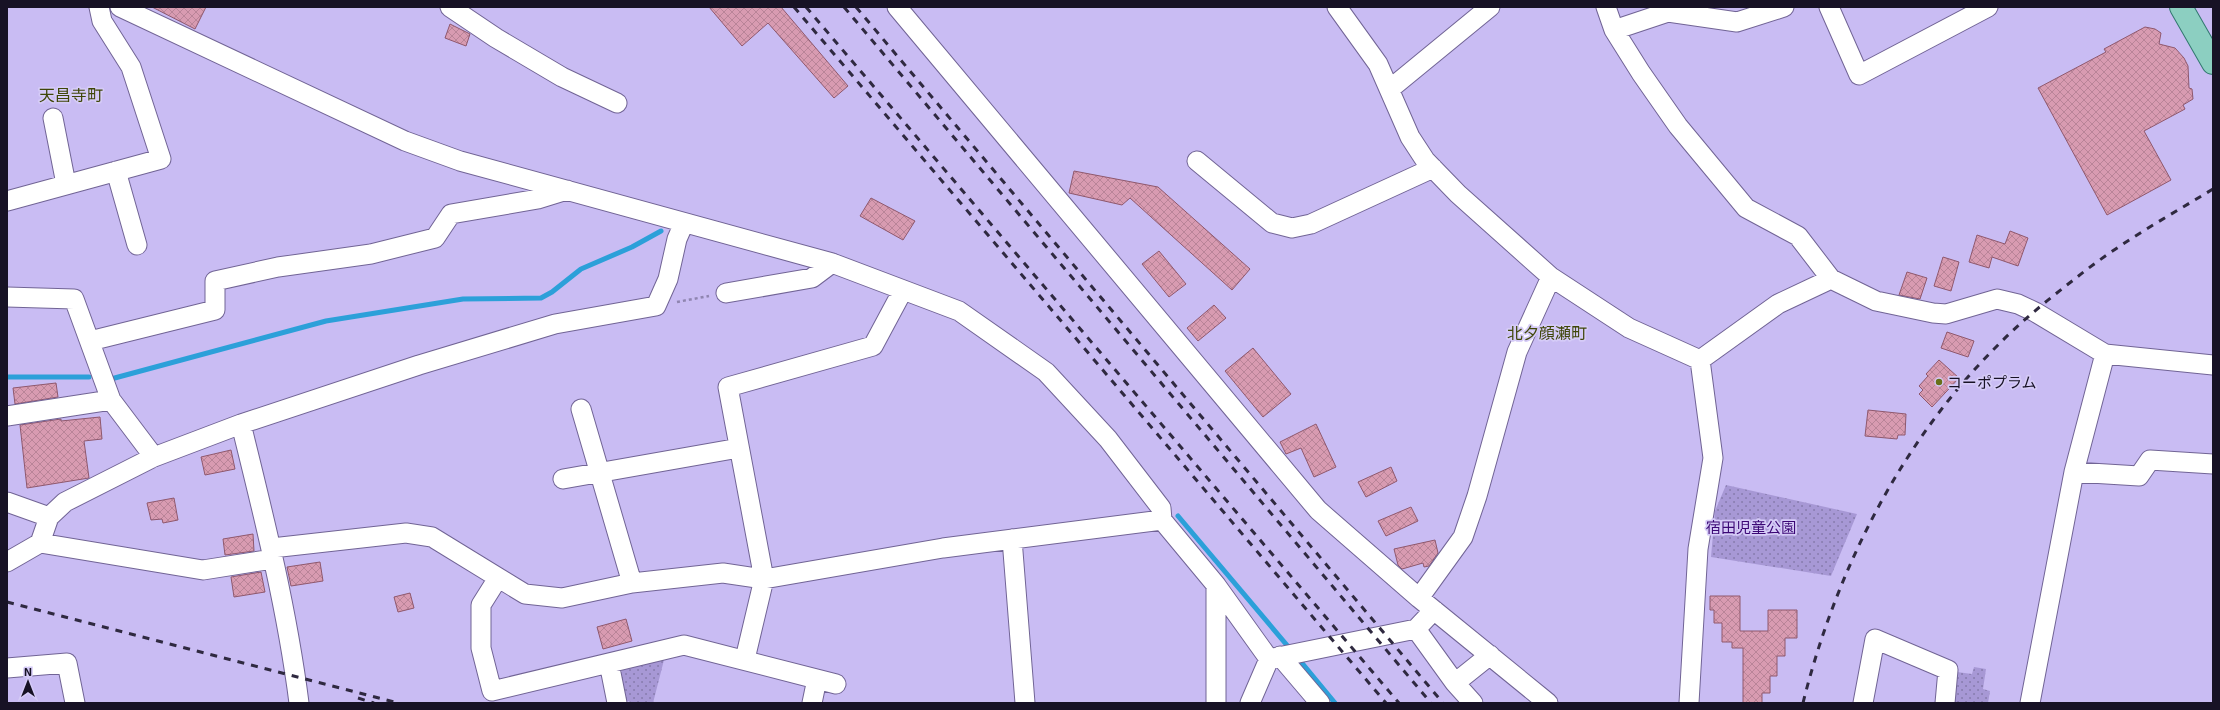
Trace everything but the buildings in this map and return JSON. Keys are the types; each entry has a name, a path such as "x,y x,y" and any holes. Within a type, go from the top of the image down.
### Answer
{"main road":[{"path":"2181,7 2213,63"}],"street":[{"path":"7,201 161,159 131,67 102,21 99,7"},
{"path":"120,7 405,141 460,160 832,263 959,312 1046,372 1108,439 1161,508 1162,520 1275,658 1320,703"},
{"path":"450,7 496,38 562,77 617,103"},
{"path":"897,7 1318,510 1419,598 1548,703"},
{"path":"1337,7 1378,64 1410,137 1433,168 1469,205 1551,277 1629,328 1700,360"},
{"path":"1390,89 1490,7"},
{"path":"1606,7 1614,30 1640,73 1678,126 1746,208 1798,236 1830,279 1876,301 1933,313 1946,314 1997,299 2018,304 2035,312 2105,354 2213,365"},
{"path":"1614,30 1668,12 1737,22 1784,7"},
{"path":"1829,7 1859,75 1988,7"},
{"path":"53,118 66,184"},
{"path":"1197,161 1272,223 1292,228 1311,224 1433,168"},
{"path":"116,171 137,246"},
{"path":"90,341 215,310 215,280 278,266 385,251 435,238 451,214 538,199 567,190"},
{"path":"40,543 49,517 65,502 154,457 241,424 419,365 555,324 656,306 668,279 677,239 684,223"},
{"path":"726,293 812,278 832,263"},
{"path":"1419,598 1463,537 1477,496 1517,352 1551,277"},
{"path":"1700,360 1778,304 1830,279"},
{"path":"745,659 764,578 728,386 873,346 903,290"},
{"path":"7,297 74,299 111,400 154,457"},
{"path":"2030,703 2074,472 2105,354"},
{"path":"1689,703 1698,549 1713,458 1700,360"},
{"path":"7,416 111,400"},
{"path":"581,409 632,583"},
{"path":"241,424 272,553 293,659 299,703"},
{"path":"563,479 601,474 739,448"},
{"path":"2074,472 2138,476 2150,460 2213,464"},
{"path":"7,502 49,517"},
{"path":"7,562 40,543 203,570 272,553 413,534 432,537 525,594 562,598 632,583 723,573 764,578 943,548 1162,520"},
{"path":"1012,539 1025,703"},
{"path":"498,578 481,605 481,648 492,691 684,645 745,659 836,684"},
{"path":"1216,585 1216,703"},
{"path":"1250,703 1275,658 1416,630 1434,610"},
{"path":"1416,630 1455,683 1473,703"},
{"path":"1863,703 1875,639 1948,670 1945,703"},
{"path":"1455,683 1490,656"},
{"path":"7,668 67,663 75,703"},
{"path":"609,663 617,703"},
{"path":"812,703 817,679"}],"path":[{"path":"656,306 726,293"}],"green space":[{"name":"宿田児童公園","path":"1726,485 1857,514 1831,576 1711,557 1715,511"},
{"path":"664,660 653,703 635,703 624,700 620,674 623,670"},
{"path":"1974,667 1986,669 1983,689 1990,691 1988,703 1953,702 1957,672 1972,674"}],"waterway":[{"path":"111,379 326,321 463,299 541,298 552,292 581,269 632,247 661,231"},
{"path":"7,377 89,377"},
{"path":"1178,516 1291,650"},
{"path":"1297,657 1335,703"}],"railway":[{"path":"794,7 1386,703"},
{"path":"806,7 1399,703"},
{"path":"844,7 1431,703"},
{"path":"856,7 1443,703"},
{"path":"1803,703 1817,653 1834,604 1854,556 1877,509 1904,464 1933,421 1965,380 2019,325 2092,266 2143,231 2213,189"},
{"path":"7,602 398,703"},
{"path":"358,698 374,703"}],"place":[{"name":"コーポプラム","path":"1939,382"}],"district":[{"name":"天昌寺町","path":"71,94"},
{"name":"北夕顔瀬町","path":"1547,332"}]}
